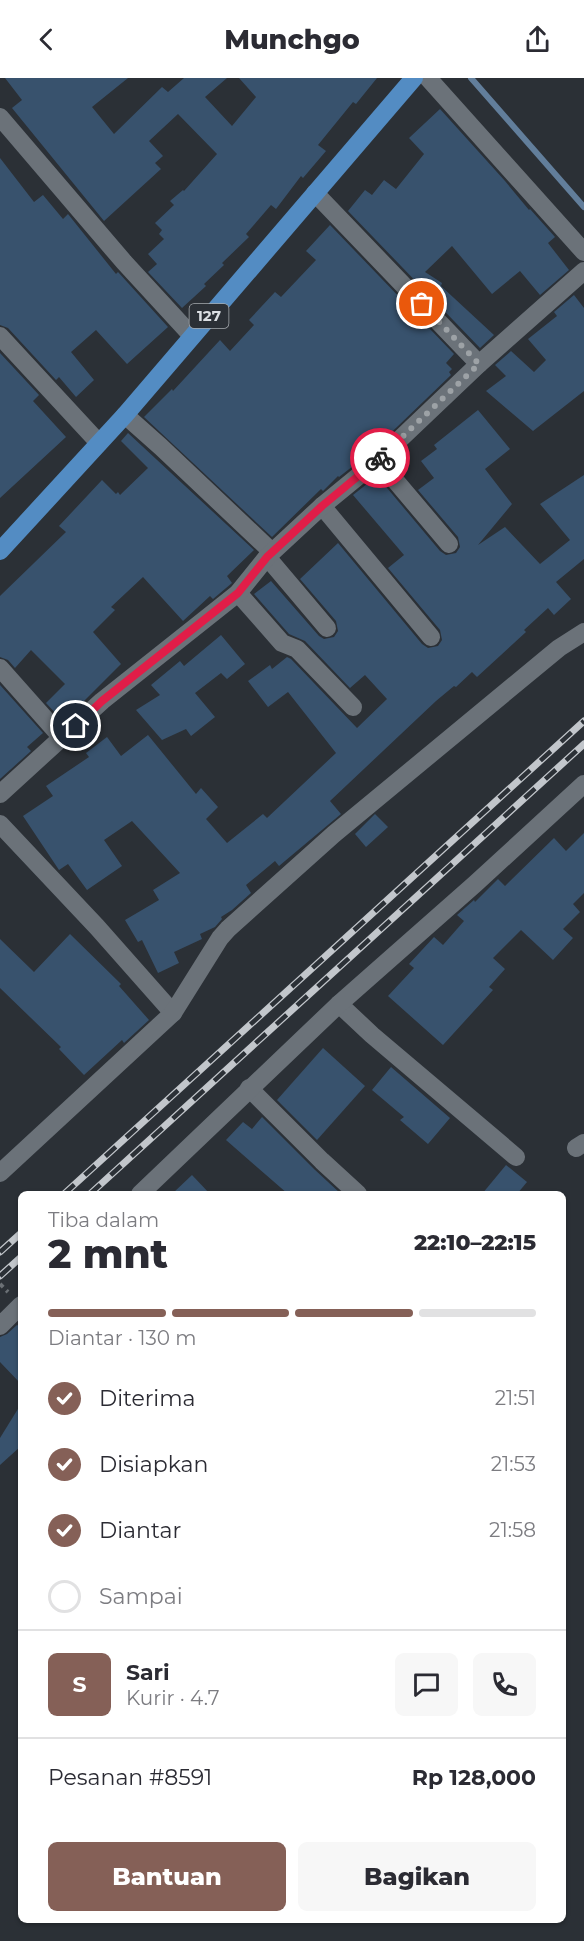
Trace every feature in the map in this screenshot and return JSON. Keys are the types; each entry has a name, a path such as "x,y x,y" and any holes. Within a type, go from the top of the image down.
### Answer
{"main road":[{"name":"127","path":"0,551 125,415 414,78"}],"street":[{"path":"428,78 584,252"},
{"path":"0,117 124,262 192,336"},
{"path":"315,193 479,364"},
{"path":"0,794 63,739 102,701 238,593 270,554 322,506 378,460 479,364 584,271"},
{"path":"0,336 99,443"},
{"path":"125,415 169,454 270,554 327,628"},
{"path":"378,460 449,544"},
{"path":"322,506 431,637"},
{"path":"238,593 282,643 297,649 352,707"},
{"path":"0,1173 173,1013 228,929 334,834 559,648 584,632"},
{"path":"0,668 63,739"},
{"path":"149,1191 249,1088 584,784"},
{"path":"0,824 97,927 173,1013"},
{"path":"339,1004 372,1035 516,1157"},
{"path":"249,1088 354,1191"},
{"path":"0,1326 18,1306"}],"building":[{"path":"5,78 128,78 92,107 114,134 162,87 168,92 184,78 227,78 205,97 232,126 256,97 239,78 377,78 356,104 353,102 318,145 326,151 303,178 301,176 276,209 271,205 246,234 249,237 222,263 224,265 204,284 206,286 182,308 148,272 157,264 148,254 164,239 159,234 162,230 155,223 174,205 170,201 184,191 217,154 178,114 149,141 163,156 155,163 161,169 104,221 12,108 22,100"},
{"path":"440,109 555,237 548,243 569,270 540,295 520,271 492,294 452,246 425,272 442,283 441,286 494,335 480,348 348,211 365,190 372,195 384,180 396,189 424,154 409,138"},
{"path":"0,158 34,202 43,195 63,219 68,214 116,274 118,272 168,327 127,364 96,330 71,352 94,380 76,397 59,377 56,380 8,328 0,325"},
{"path":"330,225 454,354 446,363 452,369 449,372 451,375 371,452 338,476 323,491 321,489 272,537 144,417 172,389 173,391 220,340 230,351 254,325 249,320 275,292 281,297 316,260 306,251"},
{"path":"574,295 584,308 584,391 533,431 486,391 506,376 495,365 511,351 534,372 546,360 528,339 557,316 554,312"},
{"path":"0,353 39,395 33,401 66,437 0,498"},
{"path":"478,410 510,449 485,469 512,504 478,545 505,527 540,564 570,540 540,504 584,475 584,559 556,582 571,599 554,615 548,608 524,630 526,632 477,677 472,672 436,701 330,801 341,814 279,866 275,861 246,885 251,893 221,917 222,919 215,927 200,934 202,939 174,952 179,963 158,973 142,940 138,942 125,920 159,900 153,890 180,873 132,821 104,840 122,866 87,890 68,864 59,870 23,816 53,796 46,786 89,757 86,753 107,737 121,756 148,735 196,794 201,788 218,807 206,819 227,843 263,814 267,818 336,753 288,692 268,707 248,681 270,665 272,669 287,657 357,728 387,699 365,675 350,688 305,641 289,634 254,594 271,581 319,636 324,639 334,637 338,631 336,621 300,579 338,543 422,644 428,648 438,646 442,640 440,630 388,568 404,555 353,495 377,476 440,551 446,555 456,553 460,547 458,537 418,490 434,478 421,461 437,449 434,445"},
{"path":"128,433 254,550 227,576 232,583 213,599 210,596 183,621 143,577 111,607 115,610 93,632 121,664 70,715 67,712 60,718 46,703 65,684 31,650 15,668 8,660 0,657 0,596 66,532 59,526 102,480 120,495 148,468 121,441"},
{"path":"221,635 245,664 227,679 221,673 195,693 215,717 191,736 186,729 162,740 136,710 160,695 151,685 180,661 184,666"},
{"path":"0,685 43,733 27,747 31,751 0,779"},
{"path":"375,814 388,827 366,847 355,834"},
{"path":"584,833 584,893 573,904 580,912 563,929 573,938 553,960 521,930 493,958 505,969 489,987 493,990 443,1045 388,996 414,968 409,964 434,937 443,945 464,921 457,915 474,900 475,902 498,879 505,886 554,838 566,851"},
{"path":"70,934 121,984 119,986 149,1020 124,1043 122,1040 84,1075 59,1049 61,1047 0,988 0,939 34,972"},
{"path":"323,1048 365,1086 317,1140 277,1100"},
{"path":"391,1067 450,1118 428,1144 400,1120 404,1117 372,1090"},
{"path":"262,1117 338,1191 285,1191 226,1140 243,1122 252,1129"},
{"path":"506,1165 527,1182 520,1191 484,1191"},
{"path":"192,1175 207,1191 175,1191"},
{"path":"18,1326 18,1381 0,1362 0,1337"},
{"path":"18,1409 18,1449 0,1465 0,1438"}],"waterway":[{"path":"471,78 584,207"}],"railway":[{"path":"67,1191 584,721"},
{"path":"93,1191 584,744"},
{"path":"0,1252 18,1236"},
{"path":"0,1276 18,1260"}],"way so far":[{"path":"380,458 479,364 422,304"}],"route":[{"path":"76,726 102,701 238,593 267,557 322,506 380,458"}]}
